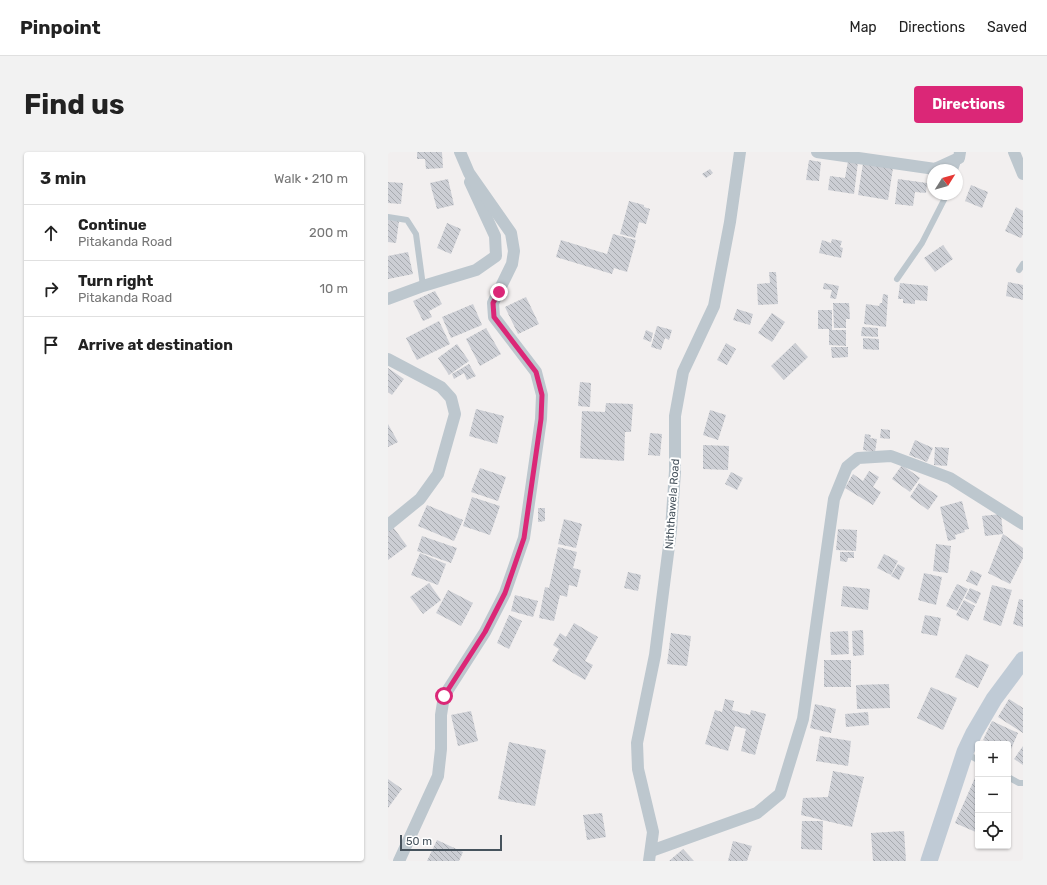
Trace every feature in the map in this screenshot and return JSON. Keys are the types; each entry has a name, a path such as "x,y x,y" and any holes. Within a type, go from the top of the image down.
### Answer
{"street":[{"path":"399,861 438,776 441,749 440,715 444,696 485,632 505,593 524,538 541,419 542,395 536,372 494,317 493,303 512,264 514,251 512,233 469,172 460,152"},
{"name":"Niththawela Road","path":"650,856 653,832 638,768 637,744 656,655 671,530 675,472 675,416 683,372 714,306 730,222 740,152"},
{"path":"817,152 935,170 958,160"},
{"path":"1014,152 1023,174"},
{"path":"388,299 423,286 476,270 496,256 495,236 471,185 469,172"},
{"path":"388,359 441,387 451,398 455,414 438,474 420,499 388,525"},
{"path":"650,856 757,813 780,794 803,719 834,499 847,467 858,458 892,456 950,478 1023,524"},
{"path":"929,861 994,699 1023,660"}],"lane":[{"path":"898,279 922,243 944,200"},
{"path":"388,217 407,220 416,234 423,286"},
{"path":"1019,270 1023,264"},
{"path":"1011,779 1019,783 1023,783"}],"building":[{"path":"417,152 442,152 443,168 426,169 425,159 417,159"},
{"path":"809,160 821,162 819,181 806,180"},
{"path":"848,161 858,162 854,194 828,190 830,176 845,178"},
{"path":"863,163 893,168 888,200 858,195"},
{"path":"710,169 713,173 706,178 702,174"},
{"path":"448,179 454,205 437,209 430,183"},
{"path":"898,179 927,183 926,193 915,192 913,206 895,204"},
{"path":"388,182 403,183 401,204 388,203"},
{"path":"971,185 988,192 982,208 965,201"},
{"path":"629,201 644,205 644,207 650,209 646,224 639,222 635,238 620,234"},
{"path":"1016,207 1023,211 1023,234 1021,238 1005,231"},
{"path":"388,220 399,221 396,243 388,242"},
{"path":"447,223 461,229 451,254 437,248"},
{"path":"613,234 636,240 627,272 614,268 612,274 556,257 561,240 607,254"},
{"path":"832,239 842,241 840,247 843,248 841,258 819,253 822,240 831,243"},
{"path":"943,245 953,259 935,272 924,258"},
{"path":"408,252 413,274 388,279 388,256"},
{"path":"769,272 776,272 778,304 758,305 757,284 770,283"},
{"path":"1008,282 1023,285 1023,300 1006,296"},
{"path":"824,283 839,286 836,299 830,298 832,290 823,289"},
{"path":"900,283 928,286 927,301 915,300 915,304 903,303 903,299 898,299"},
{"path":"435,291 442,304 429,311 432,317 423,321 413,301"},
{"path":"883,294 888,295 886,327 864,324 866,304 879,306 880,303 882,303"},
{"path":"526,297 539,324 518,334 505,307"},
{"path":"833,303 849,303 850,319 846,319 846,328 834,328"},
{"path":"473,304 482,325 451,338 442,317"},
{"path":"737,309 753,314 750,325 733,320"},
{"path":"818,310 832,310 832,330 846,330 846,346 829,345 829,329 818,329"},
{"path":"772,313 785,322 772,342 758,333"},
{"path":"439,321 450,344 417,360 406,338"},
{"path":"657,326 672,330 669,340 665,338 661,350 651,347"},
{"path":"862,327 878,328 878,337 861,336"},
{"path":"486,328 501,354 480,366 466,339"},
{"path":"646,330 653,333 651,342 643,339"},
{"path":"863,338 879,339 879,350 863,349"},
{"path":"726,343 736,349 727,365 717,360"},
{"path":"795,343 808,357 784,380 771,366"},
{"path":"457,344 469,361 449,375 438,358"},
{"path":"831,347 848,347 848,357 832,358"},
{"path":"469,364 476,376 467,380 464,373 454,379 452,374"},
{"path":"388,368 404,379 392,395 388,392"},
{"path":"580,382 591,383 590,407 578,406"},
{"path":"606,403 633,404 631,432 625,432 624,461 580,458 582,411 605,412"},
{"path":"476,409 504,416 497,444 469,436"},
{"path":"710,410 726,415 718,440 703,435"},
{"path":"388,424 398,442 388,447"},
{"path":"881,429 890,430 890,439 880,438"},
{"path":"650,433 662,434 660,456 648,455"},
{"path":"865,434 871,435 870,438 877,439 875,452 863,450"},
{"path":"915,440 933,448 927,462 909,455"},
{"path":"703,445 729,446 728,470 703,469"},
{"path":"935,447 949,448 947,466 934,465"},
{"path":"902,465 920,478 910,492 892,479"},
{"path":"480,468 506,477 498,501 471,492"},
{"path":"869,471 879,477 873,487 881,492 873,505 845,488 853,474 863,481"},
{"path":"731,472 743,478 737,490 725,484"},
{"path":"919,483 938,496 928,510 910,497"},
{"path":"472,497 500,506 490,535 463,526"},
{"path":"962,501 969,529 955,535 956,539 948,541 940,507"},
{"path":"427,505 463,520 454,541 418,526"},
{"path":"538,508 545,508 545,521 538,522"},
{"path":"1001,514 1003,534 985,536 982,516"},
{"path":"564,519 582,524 576,548 558,544"},
{"path":"393,527 407,546 388,560 388,531"},
{"path":"838,529 857,530 856,551 836,550"},
{"path":"1003,534 1023,548 1023,558 1010,584 988,573"},
{"path":"422,536 457,548 451,563 417,551"},
{"path":"936,544 951,546 948,573 933,571"},
{"path":"558,547 577,552 573,568 581,570 577,587 569,585 567,597 560,595 554,621 539,618 545,587 549,588"},
{"path":"840,552 854,552 854,558 848,558 847,562 840,561"},
{"path":"420,553 446,564 438,585 411,575"},
{"path":"884,554 898,561 891,575 877,568"},
{"path":"898,564 905,568 899,580 891,576"},
{"path":"971,570 982,575 977,586 966,581"},
{"path":"628,572 641,575 638,591 624,588"},
{"path":"924,573 942,577 936,605 918,600"},
{"path":"429,583 441,600 423,614 410,597"},
{"path":"957,584 968,589 957,611 946,606"},
{"path":"992,585 1012,590 1001,626 983,620"},
{"path":"843,586 870,589 868,610 841,606"},
{"path":"970,588 981,593 976,604 965,598"},
{"path":"448,590 473,603 461,626 436,613"},
{"path":"515,595 538,601 533,617 511,611"},
{"path":"1019,599 1023,600 1023,627 1013,624"},
{"path":"964,600 975,606 968,621 956,615"},
{"path":"509,615 522,621 509,649 497,643"},
{"path":"925,615 941,618 937,636 921,633"},
{"path":"574,623 598,637 585,661 593,665 585,680 552,661 559,649 553,645 560,633 566,637"},
{"path":"863,630 864,655 853,656 852,631"},
{"path":"848,631 849,654 831,655 830,632"},
{"path":"671,633 691,636 687,666 667,664"},
{"path":"966,654 989,665 978,688 955,677"},
{"path":"824,660 851,660 851,687 824,687"},
{"path":"889,684 890,708 857,709 856,685"},
{"path":"931,687 957,698 943,730 917,718"},
{"path":"725,699 734,701 732,710 750,715 751,710 766,714 755,755 741,751 746,729 735,726 728,751 705,744 715,710 722,712"},
{"path":"1009,699 1023,708 1023,733 998,717"},
{"path":"815,704 836,709 831,733 810,728"},
{"path":"471,711 478,741 458,746 451,715"},
{"path":"868,712 869,725 846,727 845,714"},
{"path":"992,721 1018,733 1011,749 1011,741 983,740"},
{"path":"820,736 851,741 848,766 816,761"},
{"path":"509,742 546,750 535,806 498,799"},
{"path":"1023,746 1023,765 1014,759"},
{"path":"833,771 864,777 852,827 801,815 803,798 828,797"},
{"path":"975,778 975,832 955,823"},
{"path":"388,779 402,789 388,808"},
{"path":"602,813 606,837 587,840 583,815"},
{"path":"802,821 823,821 822,850 801,849"},
{"path":"904,831 906,861 873,861 871,833"},
{"path":"437,840 463,852 459,861 427,861"},
{"path":"733,841 752,846 747,861 728,861"},
{"path":"683,849 694,861 669,861"}],"route":[{"path":"444,696 452,680 485,632 505,593 524,538 541,419 542,395 536,372 494,317 493,303 499,292"}]}
